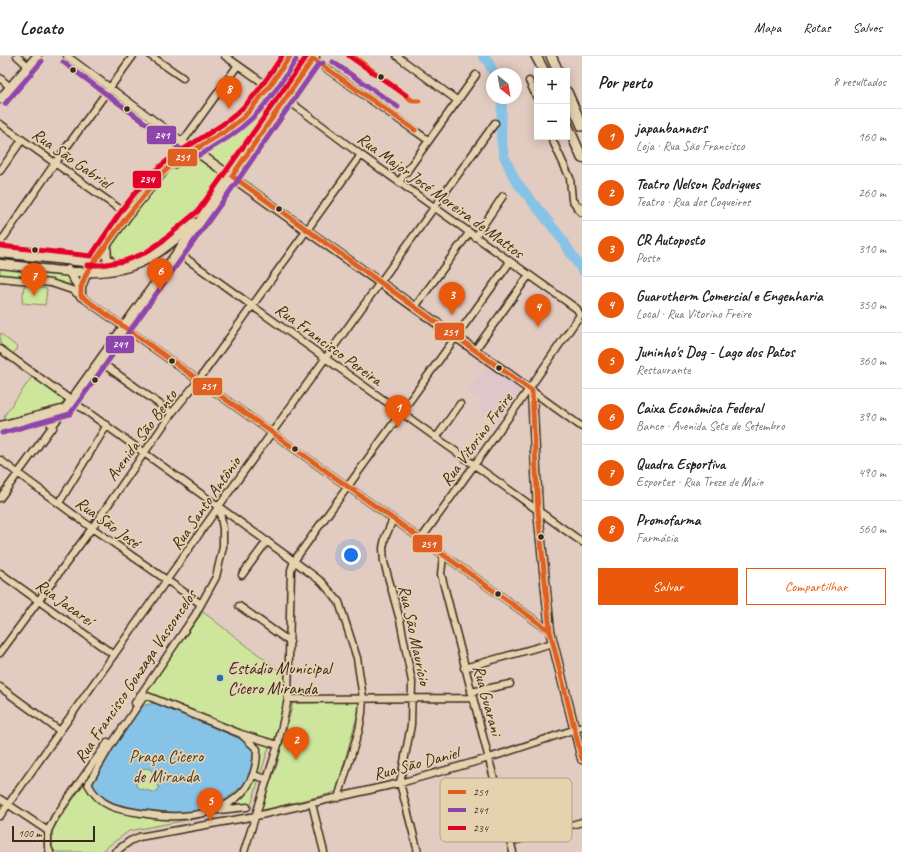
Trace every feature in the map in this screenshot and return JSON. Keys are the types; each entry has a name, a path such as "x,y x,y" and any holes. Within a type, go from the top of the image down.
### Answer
{"highway":[{"path":"536,56 542,68"},
{"path":"551,56 557,68"},
{"path":"570,99 582,126"},
{"path":"570,131 582,158"}],"main road":[{"path":"0,99 37,56"},
{"path":"162,174 175,162 236,124 251,110 290,56"},
{"path":"0,426 65,409 232,176 314,58"},
{"path":"81,293 87,272 128,215 162,174 178,152 183,141"},
{"path":"194,150 531,390 538,511 550,631 552,643 578,728 582,759"},
{"path":"0,264 87,272 102,272 126,268 148,259 165,248 203,216"},
{"path":"106,245 106,254 109,262 126,268"},
{"path":"0,253 94,263"},
{"path":"68,270 81,293"}],"street":[{"path":"17,56 28,66"},
{"path":"67,56 194,150"},
{"path":"0,243 55,163 133,56"},
{"path":"152,56 184,78"},
{"path":"225,56 269,87"},
{"path":"397,56 458,101"},
{"path":"314,58 428,140"},
{"path":"183,141 238,65"},
{"path":"398,182 476,76"},
{"path":"0,78 10,87"},
{"path":"529,82 534,92"},
{"name":"Rua Major José Moreira de Mattos","path":"286,98 398,182 577,309 580,315"},
{"name":"Rua São Gabriel","path":"0,124 128,215"},
{"name":"Rua Santo Antônio","path":"0,816 168,581 219,506 495,124"},
{"path":"0,171 22,140"},
{"path":"552,140 570,178 572,200 581,209"},
{"name":"Avenida São Bento","path":"0,653 146,453 172,413 253,306 361,155"},
{"path":"475,237 502,196"},
{"path":"415,307 469,233"},
{"name":"Rua Francisco Pereira","path":"177,252 582,542"},
{"path":"244,852 278,746 288,699 291,570 294,561 455,336 510,262"},
{"path":"475,350 529,275"},
{"path":"0,278 65,286 81,293 124,326 443,556 550,631"},
{"name":"Rua Vitorino Freire","path":"421,539 474,465 531,390 580,315"},
{"path":"0,349 108,425 294,561 322,582 339,602 357,658 363,698 359,730 338,798"},
{"path":"99,360 172,413"},
{"path":"531,390 582,428"},
{"path":"436,438 460,404"},
{"path":"0,498 53,428 65,409"},
{"path":"46,415 53,428"},
{"path":"59,503 108,425"},
{"name":"Rua São José","path":"0,460 92,528 201,604"},
{"name":"Rua Francisco Gonzaga Vasconcelos","path":"48,832 55,817 108,742 201,604 216,577 220,561 223,529 219,506"},
{"name":"Rua São Maurício","path":"394,520 385,538 383,548 384,562 409,659 413,699 411,726 400,783 418,852"},
{"path":"242,575 267,541"},
{"name":"Rua Guarani","path":"443,556 441,574 471,695 494,778"},
{"name":"Rua Jacareí","path":"0,573 114,655"},
{"path":"239,606 290,642"},
{"path":"464,668 552,643"},
{"path":"288,699 413,699 471,695 510,684"},
{"path":"0,687 60,731"},
{"path":"247,807 171,818 116,809 102,802 94,794 88,784 111,745 145,695 241,734 278,746"},
{"name":"Rua São Daniel","path":"256,816 400,783 489,758 578,728"},
{"path":"218,810 244,791 253,775 258,749 241,734"},
{"path":"253,775 267,779"},
{"path":"0,799 48,832 48,846 50,852"},
{"path":"312,804 324,852"},
{"path":"115,852 139,837 256,816"},
{"path":"572,825 582,822"},
{"name":"Rua Guarani","path":"510,842 513,852"}],"shaded area":[{"path":"488,364 518,388 520,392 498,424 477,409 483,401 468,390"}],"green space":[{"path":"295,56 314,56 223,183 195,219 159,247 133,262 121,264 110,260 109,247 160,177 250,116"},
{"path":"0,265 67,271 76,285 0,277"},
{"path":"24,286 47,289 45,305 22,303"},
{"path":"0,333 18,348 12,355 0,347"},
{"path":"34,374 68,398 62,408 7,423 4,416"},
{"name":"Praça Cícero de Miranda","path":"203,612 285,675 284,702 281,721 275,738 270,743 250,808 129,831 100,852 56,852 52,848 52,830 156,677"},
{"path":"361,702 336,792 260,811 277,765 293,703"}],"water":[{"name":"Praça Cícero de Miranda","path":"155,703 245,741 254,748 255,755 248,781 218,806 200,813 171,814 114,805 98,795 93,787 94,774 138,711 145,705","holes":["143,768 150,769 155,775 159,787 157,791 153,792 138,788 136,785 139,773"]}],"waterway":[{"path":"483,56 488,61 491,68"},
{"path":"502,104 501,138 504,156 515,180 559,235 582,270"}],"transit line":[{"name":"234","path":"1,246 91,256 122,211 157,169 174,155 230,119 238,112 259,90 282,56"},
{"name":"251","path":"290,56 269,87 244,117 227,130 175,162 162,174 128,215 87,272 81,287 81,296 550,631"},
{"name":"234","path":"87,265 101,265 124,261 145,253 161,242 198,211 307,56"},
{"name":"234","path":"349,56 406,95"},
{"name":"251","path":"353,56 413,101 419,101"},
{"name":"251","path":"415,130 313,59 232,176 532,391 538,511 550,631 582,759"},
{"name":"241","path":"63,62 190,156 194,157 230,137 242,128 262,108 296,60"},
{"name":"241","path":"5,104 42,61"},
{"name":"241","path":"333,62 398,107"},
{"name":"241","path":"2,433 70,414 238,180 318,65 323,63"}],"place":[{"name":"Promofarma","path":"229,109"},
{"name":"Caixa Econômica Federal","path":"160,291"},
{"name":"Quadra Esportiva","path":"34,296"},
{"name":"CR Autoposto","path":"452,315"},
{"name":"Guarutherm Comercial e Engenharia","path":"538,327"},
{"name":"japanbanners","path":"398,428"},
{"name":"Estádio Municipal Cícero Miranda","path":"220,678"},
{"name":"Teatro Nelson Rodrigues","path":"296,760"},
{"name":"Juninho's Dog - Lago dos Patos","path":"210,821"}]}
